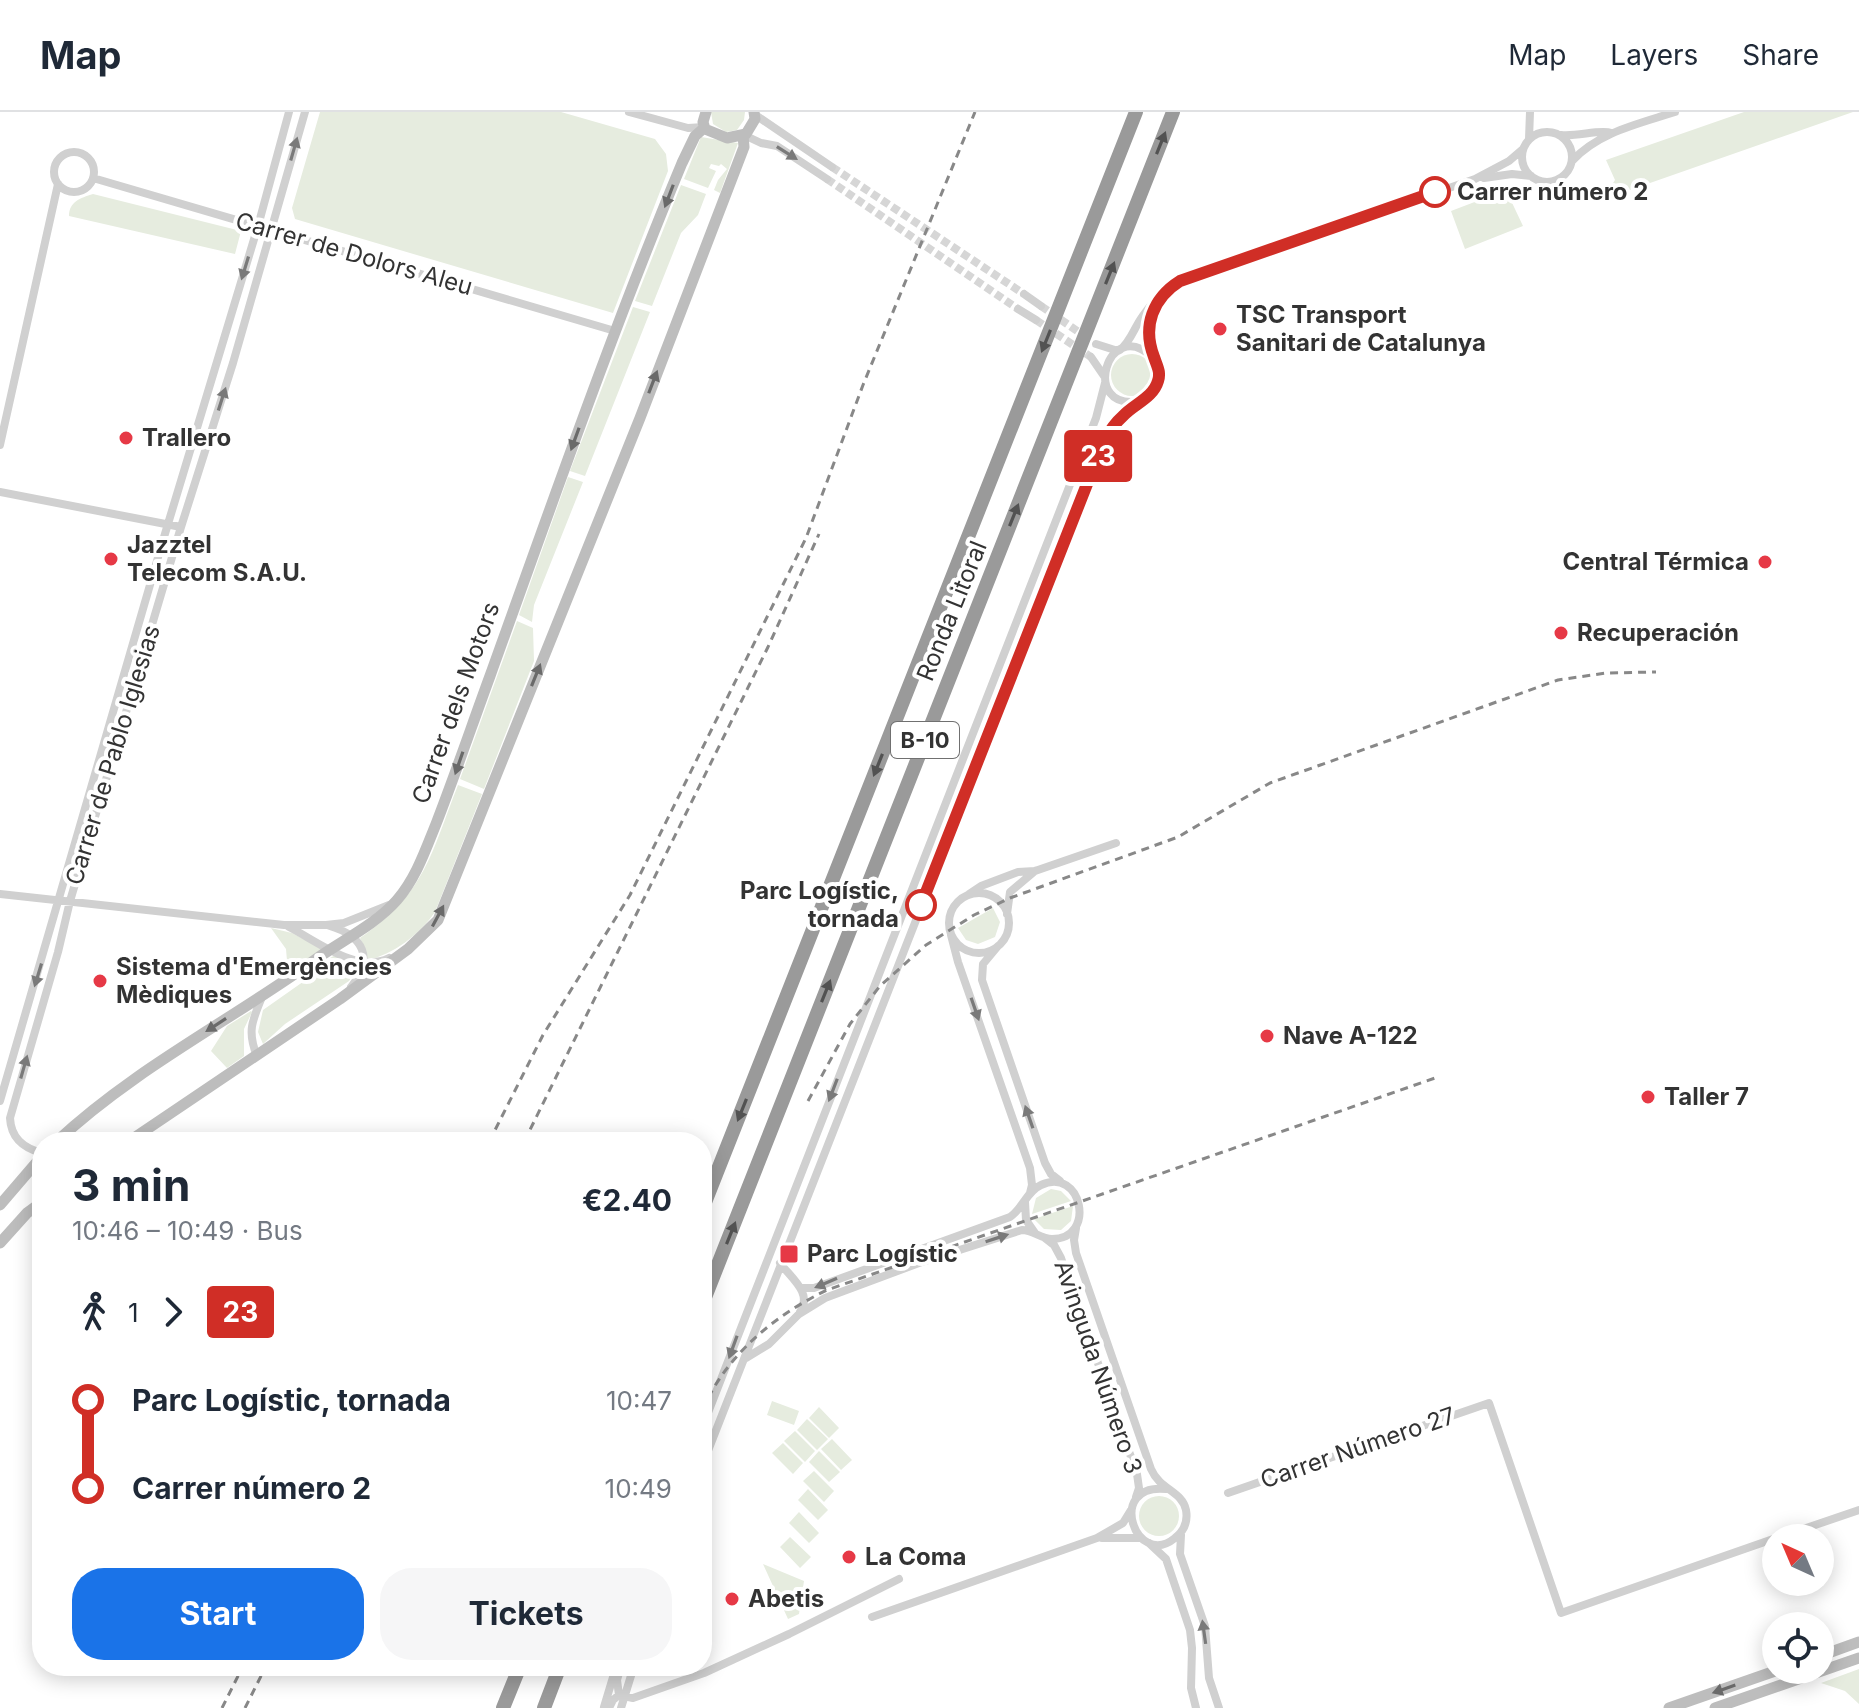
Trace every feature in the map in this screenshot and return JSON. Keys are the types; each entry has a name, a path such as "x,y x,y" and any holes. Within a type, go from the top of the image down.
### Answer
{"highway":[{"name":"Ronda Litoral","path":"712,1185 1136,112"},
{"name":"Ronda Litoral","path":"712,1280 1173,112"},
{"path":"497,1708 515,1676"},
{"path":"503,1708 516,1676"},
{"path":"544,1708 556,1676"}],"street":[{"name":"Carrer de Pablo Iglesias","path":"0,1101 289,112"},
{"name":"Carrer de Pablo Iglesias","path":"32,1150 18,1141 11,1129 10,1118 70,901 239,344 305,112"},
{"path":"629,112 688,128 704,127 721,137 744,135 777,146 827,179"},
{"path":"704,127 706,112"},
{"path":"1529,140 1530,112"},
{"path":"1475,179 1512,174 1531,176 1544,182 1556,180 1565,174 1571,161 1592,143 1611,133 1675,112"},
{"path":"143,1132 340,999 408,949 438,920 640,418 742,152 744,135 753,124 754,113 832,167"},
{"name":"Carrer dels Motors","path":"67,1132 128,1082 262,997 352,935 394,903 414,877 453,781 543,522 615,331 679,171 695,136 704,127"},
{"path":"712,1402 1087,442 1110,358 1158,298 1180,281 1475,179 1509,161 1529,140 1543,132 1588,136 1604,130 1611,133"},
{"path":"1558,135 1569,146 1571,161"},
{"path":"1523,149 1523,164 1531,176"},
{"path":"71,152 87,156 94,168 93,178 86,188 74,192 58,184 54,172 60,158 71,152"},
{"name":"Carrer de Dolors Aleu","path":"93,178 615,331"},
{"path":"0,445 58,184"},
{"path":"1024,294 1041,306"},
{"path":"712,1440 1100,451 1116,423 1154,391 1158,384 1150,329 1158,298"},
{"path":"234,301 249,307"},
{"path":"1018,309 1036,320"},
{"path":"223,340 239,344"},
{"path":"1096,344 1119,350 1141,349 1154,359"},
{"path":"1091,357 1109,391 1119,399 1132,403 1141,401"},
{"path":"0,492 181,527"},
{"path":"1040,1236 1026,1220 1032,1185 1030,1168 958,962 949,921 951,912 962,899 988,882 1018,872 1035,871 1116,843"},
{"path":"742,1361 769,1344 799,1314 825,1298 1010,1233 1026,1230 1040,1236 1062,1237 1077,1225 1081,1216 1079,1201 1072,1189 1051,1174 1045,1163 981,975 983,964 1007,933 1010,892 1035,871"},
{"path":"0,894 284,925 344,923 394,903"},
{"path":"962,899 988,895 1000,902 1008,916"},
{"path":"284,925 364,964 382,962 408,949"},
{"path":"326,925 352,935 361,947 364,964 356,981 340,999"},
{"path":"951,935 960,946 974,953 991,951 998,946"},
{"path":"257,1056 249,1039 262,997"},
{"path":"0,1205 32,1166"},
{"path":"801,1288 814,1288 1010,1217 1045,1183 1064,1184"},
{"path":"0,1243 32,1209"},
{"name":"Avinguda Número 3","path":"1077,1225 1074,1240 1076,1253 1151,1469 1155,1479 1166,1489"},
{"name":"Avinguda Número 3","path":"1040,1236 1054,1245 1060,1255 1137,1474 1139,1488 1133,1506"},
{"path":"780,1263 801,1288 805,1302 799,1314"},
{"name":"Carrer Número 27","path":"1228,1493 1489,1403 1561,1613 1762,1543"},
{"path":"872,1617 1097,1538 1123,1523 1148,1490 1166,1489 1174,1492 1185,1505 1186,1522 1179,1544 1180,1554 1205,1626 1209,1678 1219,1708"},
{"path":"1133,1506 1132,1525 1164,1557 1190,1630 1191,1688 1196,1708"},
{"path":"1818,1524 1859,1510"},
{"path":"1097,1538 1120,1536 1153,1544 1170,1541 1183,1530"},
{"path":"712,1669 899,1579"},
{"path":"1834,1651 1859,1642"},
{"path":"1715,1708 1859,1658"},
{"path":"606,1708 616,1676"},
{"path":"618,1676 622,1695"},
{"path":"621,1708 622,1695 630,1676"},
{"path":"606,1708 622,1695 633,1698 696,1676"},
{"path":"1669,1708 1762,1676"}],"shaded area":[{"path":"320,112 561,112 655,139 666,154 668,171 613,313 295,219 292,208"},
{"path":"711,112 745,112 737,130 726,132 713,124"},
{"path":"1744,112 1853,112 1610,197 1608,191 1615,180 1606,160"},
{"path":"701,137 738,143 720,193 714,190 727,169 721,164 711,164 709,168 716,171 708,188 684,179"},
{"path":"681,185 706,194 698,215 681,233 652,306 635,301"},
{"path":"1506,190 1523,226 1465,249 1451,211"},
{"path":"93,194 241,231 235,254 69,216 73,204"},
{"path":"633,307 650,312 585,476 570,471"},
{"path":"1132,354 1147,360 1153,375 1147,390 1132,396 1117,390 1111,375 1117,360"},
{"path":"568,477 583,482 534,605 532,622 519,615"},
{"path":"517,621 533,628 534,661 484,789 460,779"},
{"path":"458,785 482,794 435,912 405,942 367,960 360,938 399,905 423,871"},
{"path":"993,908 1000,922 995,937 978,944 966,940 958,928"},
{"path":"271,928 292,933 323,949 288,973 286,949"},
{"path":"335,955 359,966 349,981 285,1024 263,1044 258,1032 263,1010 317,972 322,963"},
{"path":"251,1011 244,1029 244,1056 227,1068 211,1051 227,1026"},
{"path":"1051,1189 1061,1191 1071,1201 1032,1214 1036,1198"},
{"path":"1073,1206 1071,1221 1061,1230 1044,1229 1034,1219"},
{"path":"772,1401 799,1411 794,1425 767,1415"},
{"path":"819,1407 839,1428 829,1438 809,1418"},
{"path":"807,1419 828,1439 817,1450 797,1430"},
{"path":"795,1431 815,1451 805,1462 784,1441"},
{"path":"832,1439 852,1460 841,1470 821,1449"},
{"path":"783,1443 803,1463 793,1474 772,1453"},
{"path":"819,1451 840,1472 829,1482 809,1462"},
{"path":"814,1471 834,1491 824,1502 803,1481"},
{"path":"808,1489 828,1510 818,1520 798,1500"},
{"path":"1159,1496 1173,1502 1179,1516 1173,1530 1159,1536 1145,1530 1139,1516 1145,1502"},
{"path":"799,1512 819,1533 809,1543 789,1523"},
{"path":"790,1537 811,1557 800,1568 780,1547"},
{"path":"763,1564 804,1581 799,1614 788,1619"},
{"path":"1859,1669 1859,1704 1845,1691 1824,1684 1834,1684 1834,1678"}],"tunnel":[{"path":"832,167 1024,294"},
{"path":"827,179 1018,309"},
{"path":"1041,306 1086,337"},
{"path":"1036,320 1091,357"}],"railway":[{"path":"494,1132 543,1035 630,895 806,538 863,385 975,112"},
{"path":"529,1132 768,647 819,534"},
{"path":"808,1101 850,1024 880,986 926,945 974,915 1010,898 1178,837 1270,783 1558,680 1606,673 1656,672"},
{"path":"712,1390 738,1355 770,1325 827,1290 1438,1077"},
{"path":"222,1708 238,1676"},
{"path":"245,1708 261,1676"}],"bus line":[{"name":"23","path":"921,905 1104,441 1116,423 1154,391 1158,384 1158,367 1150,337 1158,298 1180,281 1435,192"}],"place":[{"name":"Carrer número 2","path":"1435,192"},
{"name":"TSC Transport Sanitari de Catalunya","path":"1220,329"},
{"name":"Trallero","path":"126,438"},
{"name":"Jazztel Telecom S.A.U.","path":"111,559"},
{"name":"Central Térmica","path":"1765,562"},
{"name":"Recuperación","path":"1561,633"},
{"name":"Parc Logístic, tornada","path":"921,905"},
{"name":"Sistema d'Emergències Mèdiques","path":"100,981"},
{"name":"Nave A-122","path":"1267,1036"},
{"name":"Taller 7","path":"1648,1097"},
{"name":"Parc Logístic","path":"789,1254"},
{"name":"La Coma","path":"849,1557"},
{"name":"Abetis","path":"732,1599"}]}
